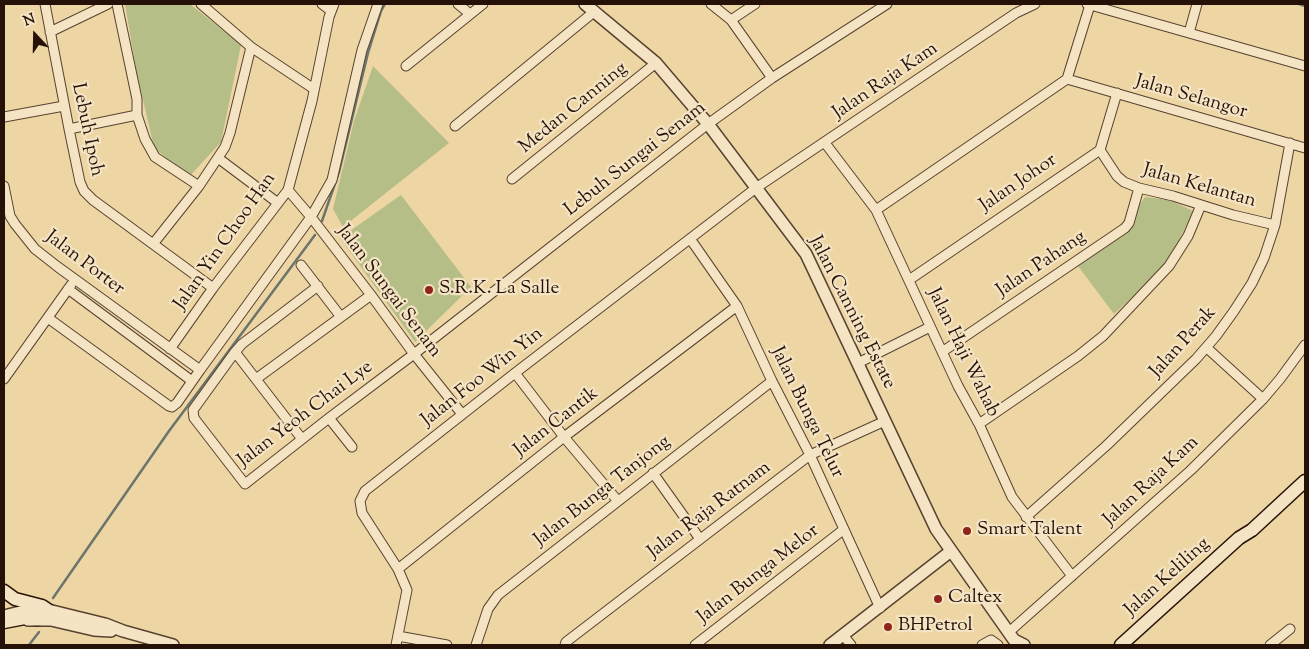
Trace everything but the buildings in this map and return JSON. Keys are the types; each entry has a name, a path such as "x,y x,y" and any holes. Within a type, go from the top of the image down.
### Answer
{"main road":[{"name":"Jalan Keliling","path":"1239,538 1248,525 1305,471"},
{"name":"Jalan Keliling","path":"1121,645 1305,481"},
{"path":"4,591 15,599 42,606 48,610"},
{"path":"4,622 30,617 37,619"}],"street":[{"name":"Lebuh Ipoh","path":"46,4 68,129 80,182 84,191 92,200 213,288"},
{"path":"50,32 108,4"},
{"path":"117,4 137,100 137,115 145,139 155,157 199,186"},
{"path":"201,4 251,47 314,89"},
{"path":"322,4 332,7"},
{"path":"48,318 169,406 175,406 311,217 332,180 362,50 378,4"},
{"path":"458,4 470,14"},
{"path":"406,66 483,4"},
{"name":"Jalan Canning Estate","path":"585,4 656,63 708,124 806,254 936,529 1016,641"},
{"path":"711,4 731,20 772,78"},
{"path":"731,20 755,4"},
{"name":"Lebuh Sungai Senam","path":"414,354 708,124 772,78 887,4"},
{"name":"Jalan Raja Kam","path":"756,188 1016,13 1035,4"},
{"path":"876,210 1067,79 1088,4 1305,66"},
{"path":"1189,33 1197,4"},
{"name":"Jalan Yin Choo Han","path":"170,349 213,288 288,190 314,89 332,7"},
{"path":"455,126 595,12"},
{"path":"153,244 199,186 218,158 230,133 251,47"},
{"name":"Medan Canning","path":"512,180 656,63"},
{"name":"Jalan Selangor","path":"1067,79 1305,148"},
{"path":"1100,150 1116,93"},
{"path":"4,117 64,106"},
{"path":"68,129 137,115"},
{"name":"Jalan Haji Wahab","path":"825,143 876,210 1012,497 1072,576"},
{"name":"Jalan Perak","path":"1026,517 1106,446 1207,348 1234,311 1252,283 1264,258 1275,225 1290,143"},
{"name":"Jalan Kelantan","path":"1100,150 1117,176 1124,182 1139,188 1275,225"},
{"name":"Jalan Johor","path":"909,280 1100,150"},
{"path":"218,158 278,202"},
{"name":"Jalan Porter","path":"4,186 10,216 20,232 36,249 200,370"},
{"name":"Jalan Foo Win Yin","path":"397,641 406,590 398,569 362,513 360,507 362,496 370,486 462,414 691,240 756,188"},
{"name":"Jalan Pahang","path":"942,352 1125,228 1129,223 1139,188"},
{"name":"Jalan Sungai Senam","path":"288,190 311,217 414,354 462,414"},
{"path":"978,424 1078,356 1103,336 1169,266 1188,236 1201,205"},
{"name":"Jalan Bunga Telur","path":"691,240 737,306 772,381 810,455 880,608"},
{"path":"302,265 341,317"},
{"path":"4,379 74,278"},
{"path":"302,439 235,352 242,344 318,286"},
{"path":"68,289 192,381"},
{"path":"256,379 371,295"},
{"name":"Jalan Cantik","path":"398,569 564,437 737,306"},
{"path":"858,363 930,327"},
{"name":"Jalan Raja Kam","path":"1016,641 1072,576 1184,476 1263,399 1305,345"},
{"path":"1207,348 1263,399"},
{"name":"Jalan Yeoh Chai Lye","path":"235,352 194,408 193,415 245,484 414,354"},
{"path":"515,373 564,437 618,500"},
{"name":"Jalan Bunga Tanjong","path":"476,645 488,609 498,595 772,381"},
{"path":"329,418 352,447"},
{"name":"Jalan Raja Ratnam","path":"565,645 566,642 810,455 886,421"},
{"path":"653,473 700,539"},
{"name":"Jalan Bunga Melor","path":"695,645 843,530"},
{"path":"830,645 951,551"},
{"path":"4,616 24,611 48,610 105,624 173,645"},
{"path":"4,627 37,619 52,620 94,630 123,631"},
{"path":"1270,645 1290,629"},
{"path":"843,635 851,645"},
{"path":"397,641 447,645"},
{"path":"982,645 994,643"}],"green space":[{"path":"125,4 190,4 241,45 221,142 190,176 154,148 136,69"},
{"path":"373,66 449,143 343,227 333,209 354,121"},
{"path":"401,195 471,287 415,342 340,238"},
{"path":"1145,197 1170,200 1193,211 1174,251 1156,275 1114,314 1078,266 1115,240"}],"waterway":[{"path":"322,221 339,172 368,53 385,4"},
{"path":"1299,4 1305,6"},
{"path":"53,598 169,431 315,235"},
{"path":"29,645 39,632"}],"place":[{"name":"S.R.K. La Salle","path":"429,290"},
{"name":"Smart Talent","path":"967,531"},
{"name":"Caltex","path":"938,599"},
{"name":"BHPetrol","path":"888,627"}]}
